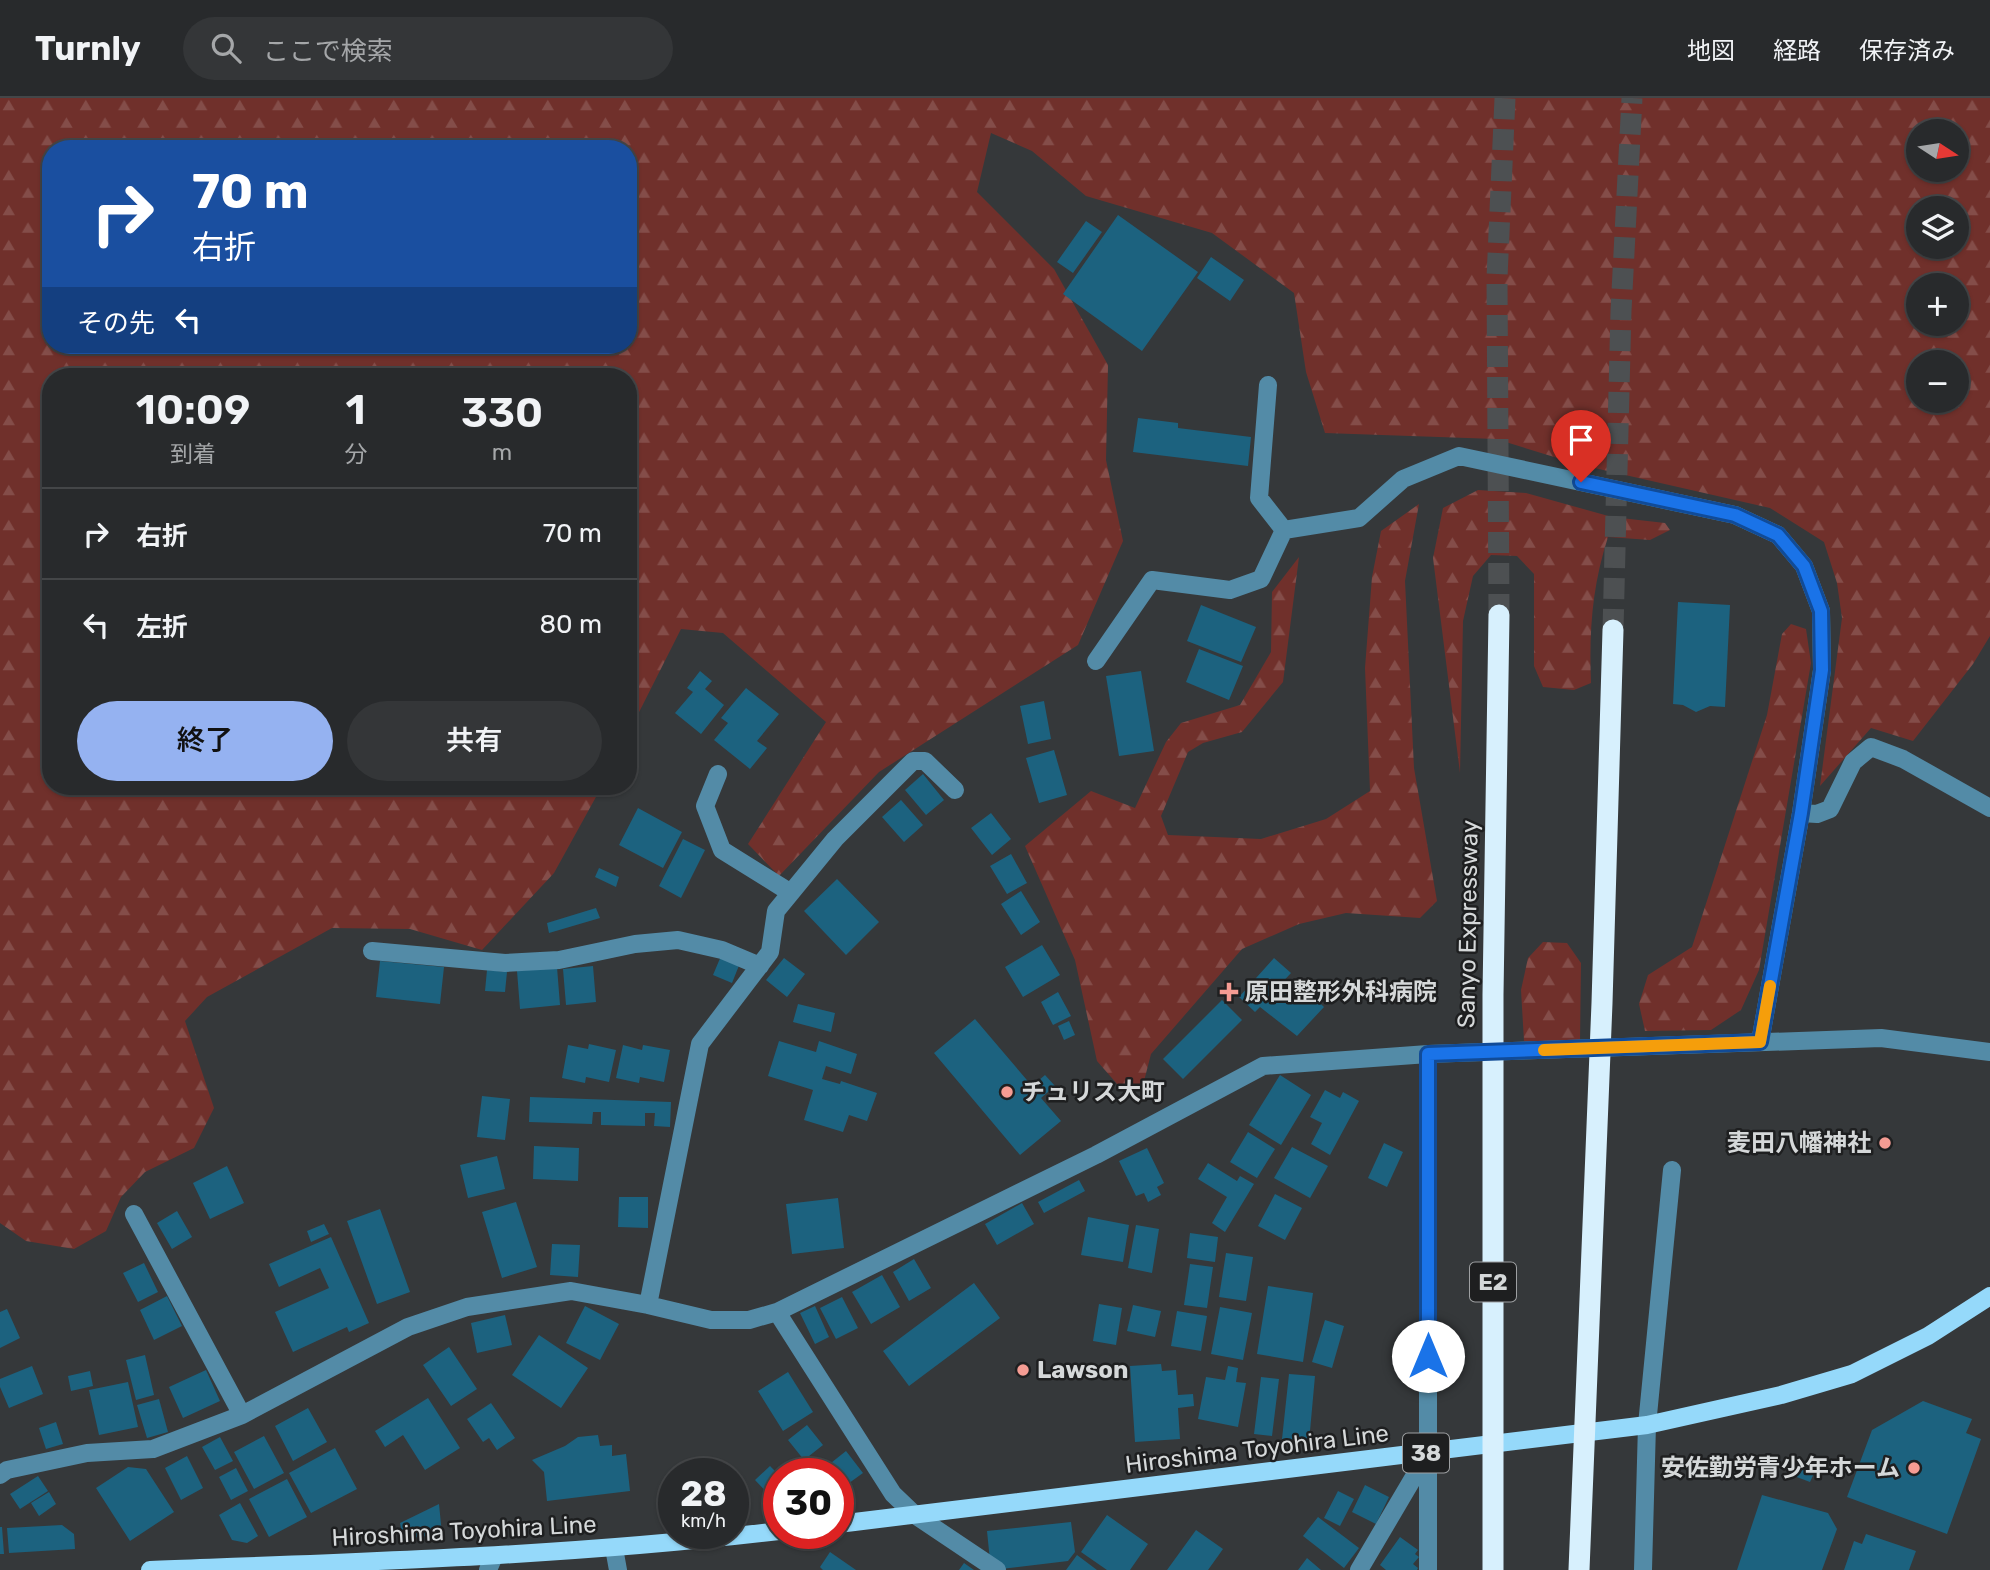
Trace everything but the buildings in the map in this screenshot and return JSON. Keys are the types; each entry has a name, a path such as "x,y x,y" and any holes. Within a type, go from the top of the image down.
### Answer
{"highway":[{"name":"Sanyo Expressway","path":"1493,1570 1493,995 1499,615"},
{"path":"1579,1570 1602,1003 1613,630"}],"main road":[{"name":"Hiroshima Toyohira Line","path":"854,1522 1647,1425 1781,1395 1852,1374 1928,1336 1990,1296"},
{"name":"Hiroshima Toyohira Line","path":"150,1570 491,1563 763,1533"}],"street":[{"path":"1268,385 1259,498 1284,530"},
{"path":"1284,530 1359,518 1403,480 1459,456 1735,515 1778,535 1804,566 1821,611 1822,670 1801,813 1760,1042"},
{"path":"1096,661 1152,580 1230,590 1261,579 1284,530"},
{"path":"1801,813 1817,814 1830,809 1853,762 1871,747 1903,759 1990,808"},
{"path":"648,1305 699,1044 770,952 776,911 835,839 913,761 926,761 955,790"},
{"path":"719,774 705,806 722,850 791,893"},
{"path":"372,951 505,963 559,960 635,944 678,940 722,950 760,965"},
{"path":"0,1475 7,1470 87,1453 153,1449 242,1415 408,1327 467,1307 571,1291 710,1320 749,1320 777,1312 1096,1155 1263,1066 1428,1054 1881,1038 1990,1052"},
{"path":"1428,1054 1428,1570"},
{"path":"1643,1570 1647,1425 1672,1170"},
{"path":"134,1214 242,1415"},
{"path":"777,1312 893,1494 915,1515 997,1570"},
{"path":"1359,1570 1428,1453"},
{"path":"614,1548 618,1570"}],"green space":[{"path":"0,98 1990,98 1990,636 1973,664 1913,741 1871,728 1820,786 1842,618 1837,583 1824,542 1770,508 1577,464 1496,439 1325,433 1306,372 1294,293 1212,233 1086,196 1032,151 991,133 977,192 1054,269 1108,365 1106,460 1123,541 1078,645 879,772 779,876 748,844 826,722 723,633 681,629 637,716 637,368 42,368 42,795 597,795 554,873 482,950 410,929 332,928 207,997 185,1021 214,1108 194,1148 145,1172 121,1197 106,1231 74,1249 26,1241 0,1223"},
{"path":"1478,490 1526,493 1612,517 1665,523 1670,530 1650,540 1608,537 1598,574 1593,609 1591,683 1574,690 1543,687 1534,666 1534,574 1517,556 1491,555 1473,576 1463,621 1460,773 1433,558 1443,508"},
{"path":"1419,504 1405,581 1414,768 1437,901 1420,918 1346,913 1299,924 1242,949 1151,1054 1143,1085 1118,1085 1097,1061 1075,960 1025,846 1091,791 1135,808 1166,742 1181,723 1240,705 1271,652 1272,592 1299,557 1283,682 1242,732 1203,743 1188,752 1161,816 1168,835 1261,839 1326,819 1370,791 1365,668 1372,577 1381,531"},
{"path":"1791,624 1806,629 1811,663 1759,970 1741,1010 1711,1030 1645,1031 1639,1004 1648,975 1692,947 1767,715 1782,634"},
{"path":"1543,942 1567,943 1581,963 1580,1042 1524,1041 1521,990 1528,958"}],"tunnel":[{"path":"1499,615 1497,278 1505,98"},
{"path":"1613,630 1621,311 1632,98"}],"slow traffic":[{"path":"1544,1050 1760,1042 1770,986"}],"place":[{"name":"原田整形外科病院","path":"1229,992"},
{"name":"チュリス大町","path":"1007,1092"},
{"name":"麦田八幡神社","path":"1885,1143"},
{"name":"Lawson","path":"1023,1370"},
{"name":"安佐勤労青少年ホーム","path":"1914,1468"}],"route":[{"path":"1428,1356 1428,1054 1760,1042 1796,838 1822,670 1821,611 1804,566 1778,535 1735,515 1581,482"}]}
